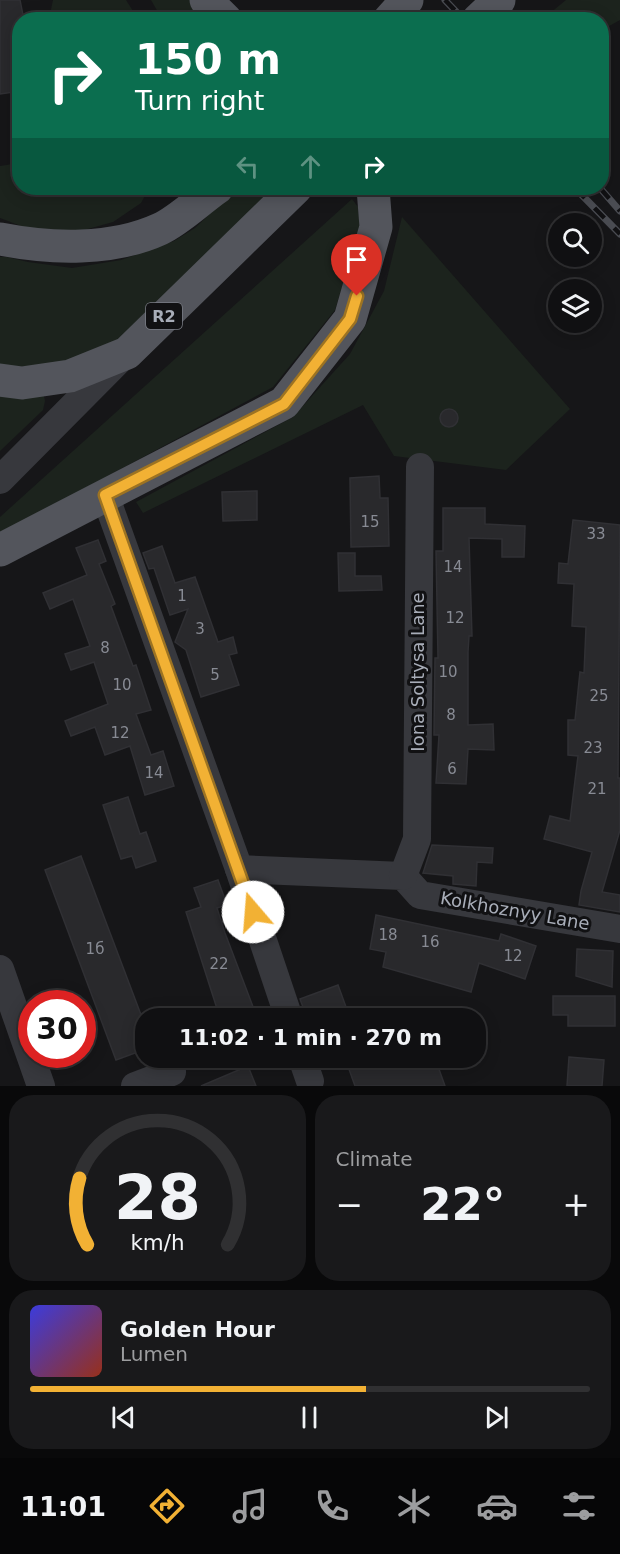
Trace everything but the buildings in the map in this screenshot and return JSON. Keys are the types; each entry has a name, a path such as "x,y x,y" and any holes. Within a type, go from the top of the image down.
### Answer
{"main road":[{"path":"206,0 218,12"},
{"path":"396,12 407,0"},
{"path":"486,12 499,0"},
{"path":"0,239 18,243 65,246 115,243 162,228 207,195"},
{"name":"R2","path":"0,380 22,383 70,376 127,353 289,195"},
{"path":"0,550 284,404 350,319 376,227 374,195"}],"street":[{"path":"0,480 127,353"},
{"name":"Iona Soltysa Lane","path":"403,876 417,839 420,467"},
{"path":"105,495 239,869 286,1008"},
{"path":"239,869 403,876"},
{"name":"Kolkhoznyy Lane","path":"403,876 420,895 620,929"},
{"path":"0,969 41,1086"},
{"path":"135,1086 172,1072"}],"shaded area":[{"path":"53,0 126,0 134,12 50,12"},
{"path":"151,0 191,0 203,12 158,12"},
{"path":"566,0 620,0 620,20 609,26 609,12 551,12"},
{"path":"12,164 12,195 145,195 141,203 113,222 77,232 37,232 0,218 0,166"},
{"path":"230,195 271,195 100,359 0,369 0,257 72,268 121,260 174,241 195,228"},
{"path":"352,199 358,207 360,228 335,310 273,387 0,534 0,517"},
{"path":"402,217 570,409 506,470 394,456 363,405 143,513 136,502 293,417 350,354 384,291"},
{"path":"0,393 44,396 45,401 43,410 0,451"}],"railway":[{"path":"396,0 407,12"},
{"path":"445,0 456,12"},
{"path":"582,195 620,234"},
{"path":"606,195 620,211"}],"route":[{"path":"253,912 105,495 284,404 350,319 357,296"}]}
